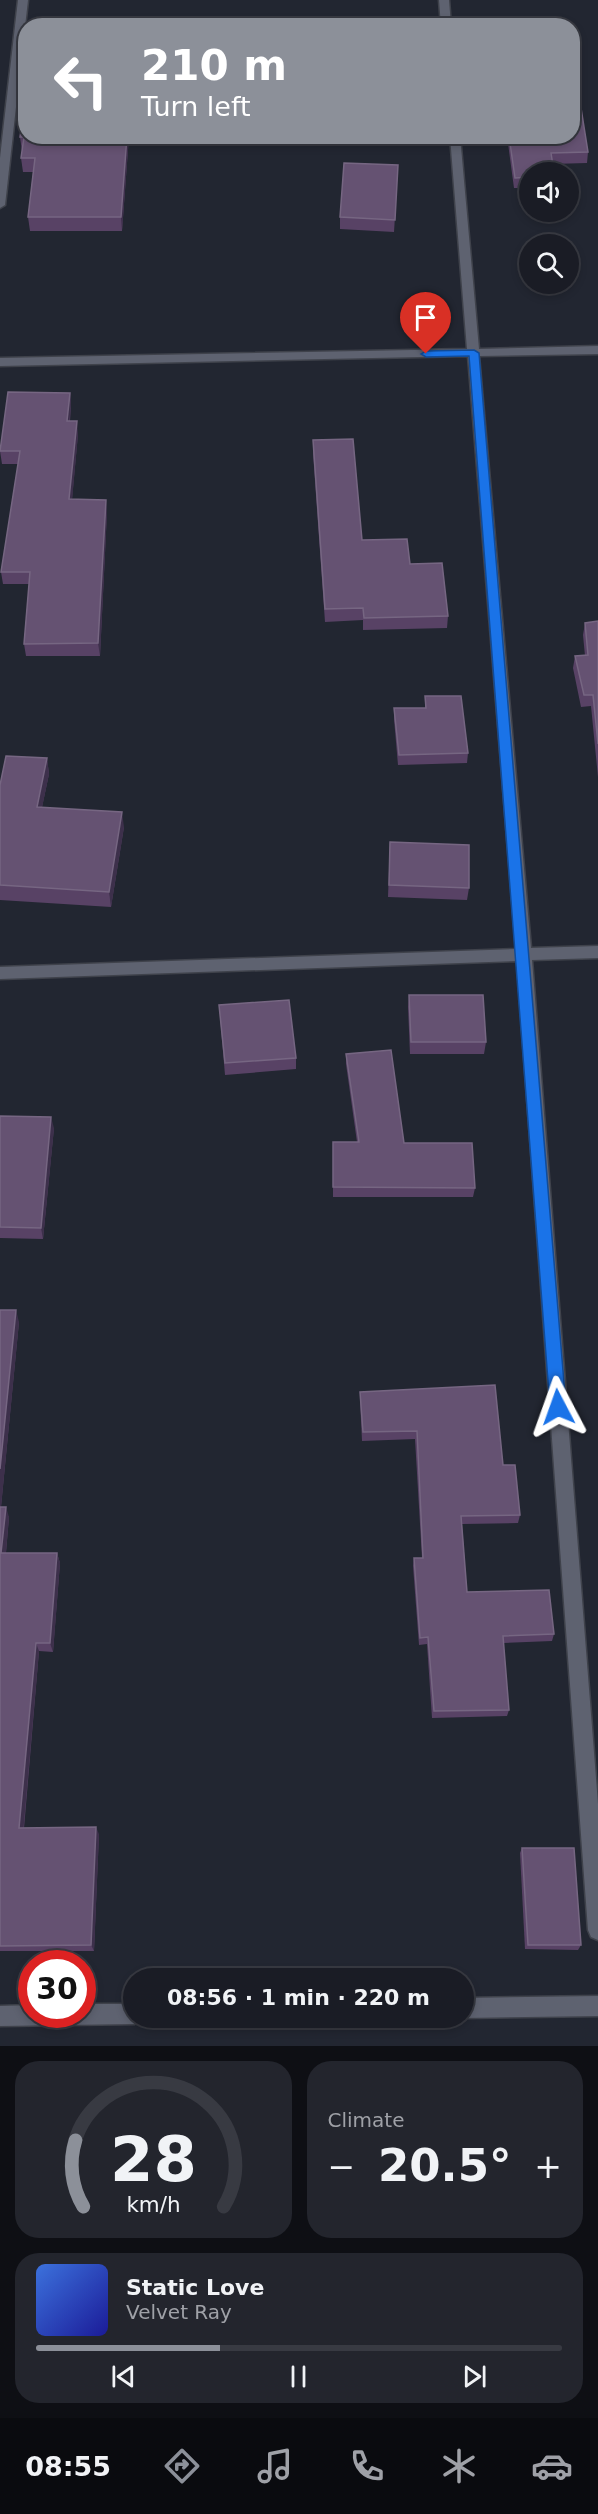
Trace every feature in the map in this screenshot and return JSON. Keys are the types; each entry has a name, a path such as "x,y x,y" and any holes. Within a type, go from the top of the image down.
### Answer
{"street":[{"path":"21,18 23,0"},
{"path":"444,0 445,18"},
{"path":"0,205 18,45"},
{"path":"456,144 524,955 598,1930"},
{"path":"0,362 598,350"},
{"path":"0,972 598,952"},
{"path":"474,2008 598,2006"},
{"path":"96,2014 123,2014"},
{"path":"0,2016 18,2016"}],"building":[{"path":"580,102 588,152 551,153 552,162 519,162 519,178 515,178 510,144 580,144"},
{"path":"23,144 126,144 121,217 28,217 35,158 21,158"},
{"path":"344,163 398,165 395,220 340,217"},
{"path":"8,392 70,393 67,421 77,421 69,499 106,500 98,643 24,644 30,572 1,572 20,451 0,451"},
{"path":"353,439 362,540 407,539 410,564 442,563 448,616 364,618 363,608 325,609 313,440"},
{"path":"598,621 598,744 593,695 584,695 575,656 588,655 585,623"},
{"path":"425,696 461,696 468,753 399,755 394,708 426,708"},
{"path":"6,756 47,758 37,807 122,812 109,892 0,885 0,785"},
{"path":"390,842 469,845 469,888 389,885"},
{"path":"409,995 483,995 486,1042 411,1042"},
{"path":"289,1000 296,1058 225,1063 219,1005"},
{"path":"391,1050 404,1143 472,1143 475,1188 333,1187 333,1142 359,1142 346,1054"},
{"path":"0,1116 51,1117 41,1228 0,1227"},
{"path":"0,1310 16,1310 0,1469"},
{"path":"495,1385 503,1465 515,1465 520,1515 461,1516 467,1592 549,1590 554,1634 503,1636 509,1710 434,1711 428,1637 420,1638 414,1558 423,1558 417,1431 363,1432 360,1392"},
{"path":"0,1507 6,1507 1,1553 57,1553 50,1643 36,1643 19,1828 96,1827 91,1945 0,1946"},
{"path":"522,1848 574,1848 581,1945 528,1945"}],"route":[{"path":"426,354 474,353 524,955 558,1407"}]}
